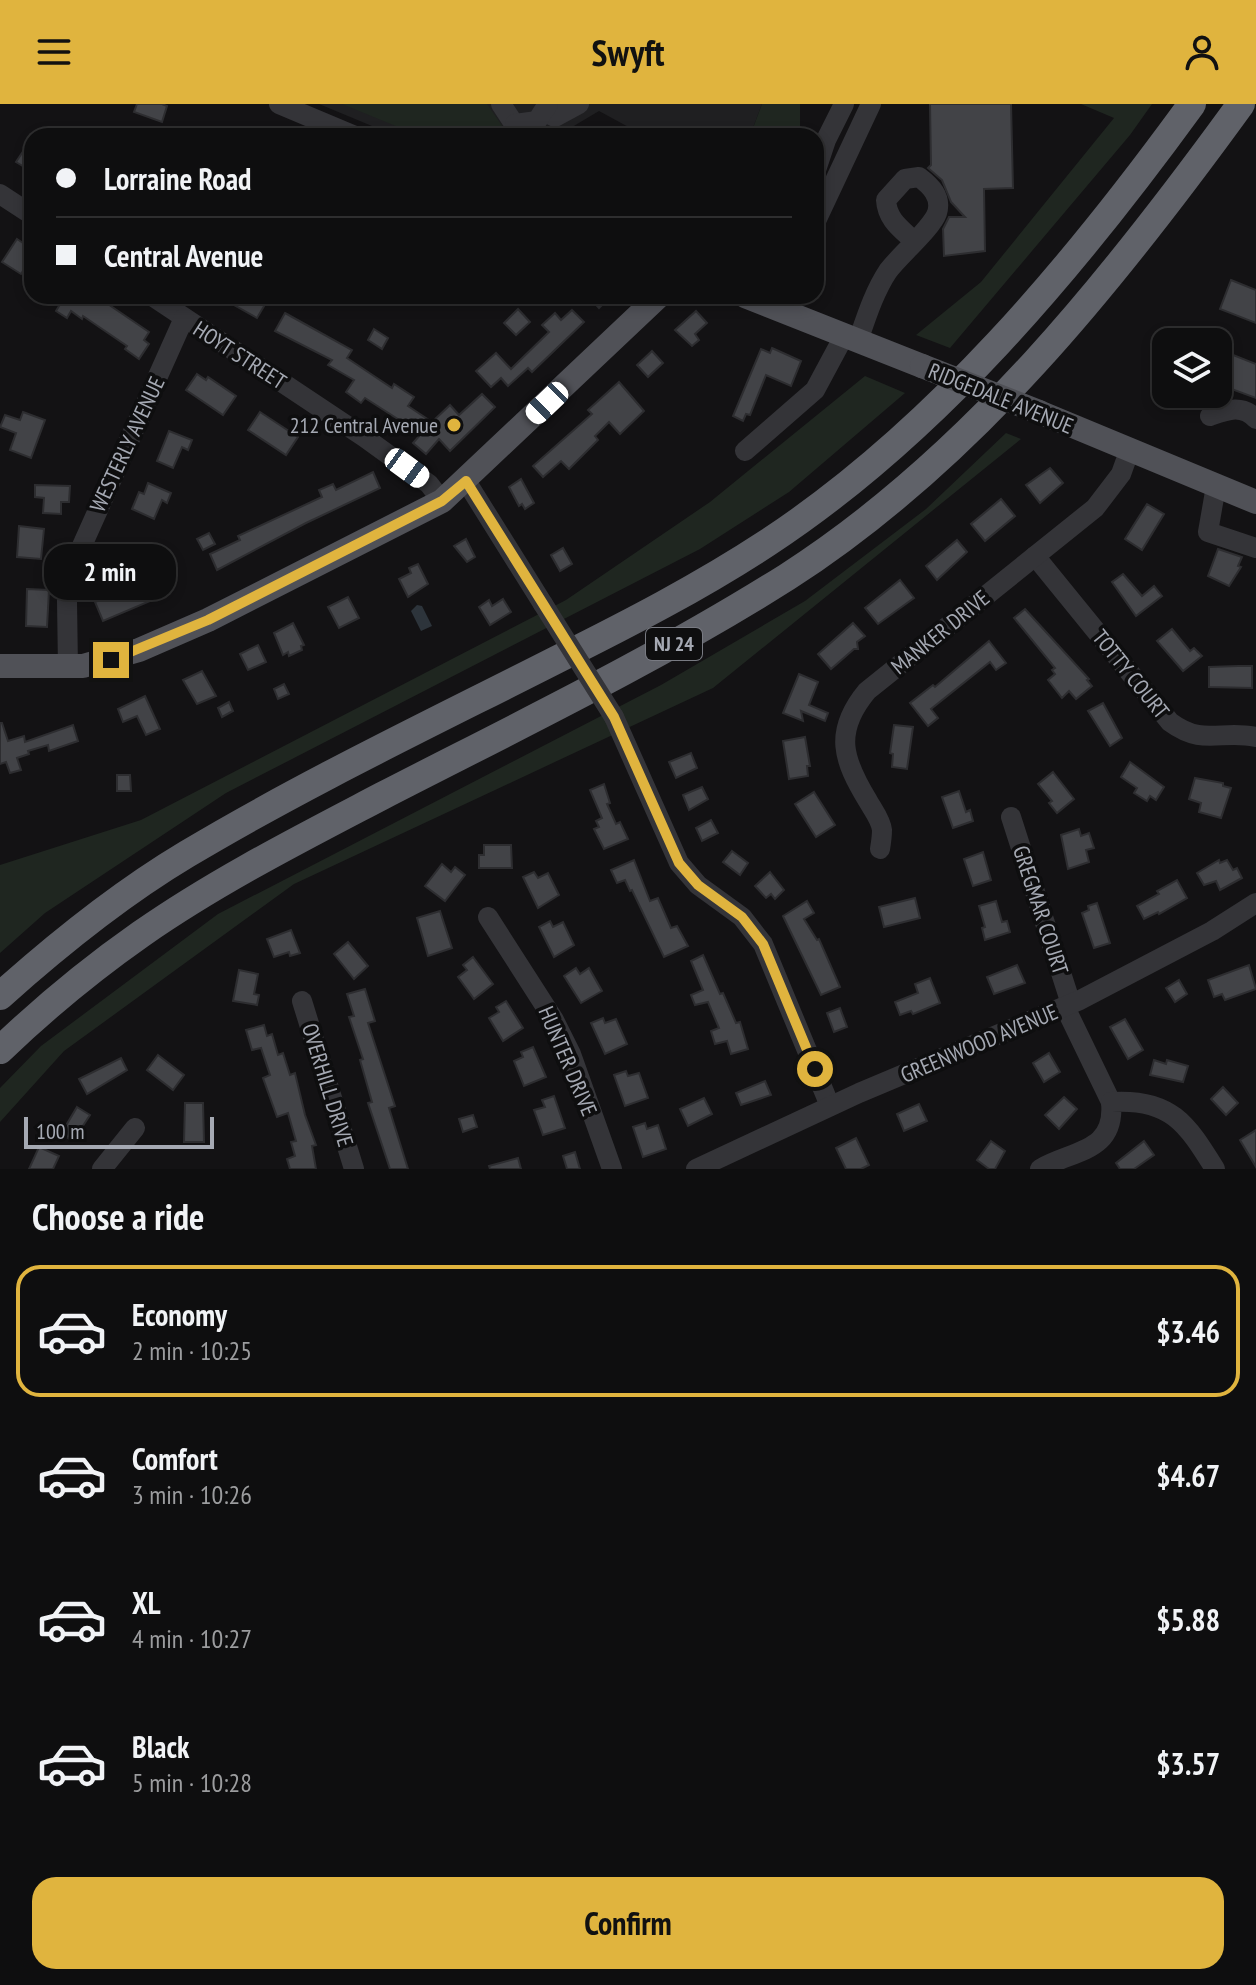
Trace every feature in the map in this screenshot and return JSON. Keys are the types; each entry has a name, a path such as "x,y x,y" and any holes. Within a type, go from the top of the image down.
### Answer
{"highway":[{"name":"NJ 24","path":"0,996 110,906 184,856 298,792 696,586 768,542 837,493 959,384 1021,317 1136,179 1192,104"},
{"name":"NJ 24","path":"0,1050 84,976 142,933 210,889 277,850 651,657 791,574 862,523 930,466 1049,345 1163,207 1241,104"}],"main road":[{"path":"0,666 68,668 111,660 175,635 442,501 651,304"},
{"name":"RIDGEDALE AVENUE","path":"777,304 851,338 1256,502"}],"street":[{"path":"279,104 336,128"},
{"path":"501,104 517,128"},
{"path":"552,108 555,117 579,104"},
{"path":"824,146 844,104"},
{"path":"824,204 871,104"},
{"path":"521,128 537,121 552,108"},
{"path":"542,128 552,108"},
{"path":"0,194 24,210"},
{"path":"745,451 815,390 851,338 888,272 914,241"},
{"name":"HOYT STREET","path":"164,304 364,437 429,484 442,501"},
{"name":"WESTERLY AVENUE","path":"68,668 67,601 81,548 184,318"},
{"path":"1210,416 1233,408 1249,412 1256,419"},
{"name":"MANKER DRIVE","path":"880,849 880,822 850,772 846,758 845,743 851,715 867,691 1095,508 1121,474 1130,449"},
{"path":"466,481 614,717 679,863 698,885 742,917 763,944 830,1106"},
{"path":"1216,486 1208,532 1256,548"},
{"name":"TOTTY COURT","path":"1035,556 1170,722 1189,734 1201,737 1240,734 1256,737"},
{"name":"GREGMAR COURT","path":"1011,817 1068,1005 1111,1102"},
{"name":"GREENWOOD AVENUE","path":"697,1169 830,1106 1068,1005 1212,931 1256,903"},
{"name":"HUNTER DRIVE","path":"488,917 554,1020 571,1054 612,1169"},
{"name":"OVERHILL DRIVE","path":"302,1001 354,1169"},
{"path":"1040,1169 1080,1154 1105,1134 1110,1124 1111,1102 1163,1110 1181,1120 1215,1169"},
{"path":"102,1169 135,1128"}],"shaded area":[{"path":"319,104 762,104 753,128 630,128 599,111 570,128 377,128"},
{"path":"342,104 487,104 504,128 400,128"},
{"path":"762,104 800,104 800,128 753,128"},
{"path":"1081,104 1152,104 1130,135 950,348 916,335 981,282 1114,118"},
{"path":"865,376 905,393 789,492 700,549 226,793 45,913 0,953 0,865 141,820 566,600 710,502"},
{"path":"1006,433 1021,439 713,688 294,884 64,1051 0,1122 0,1088 41,1046 218,914 661,685 805,601 926,509"},
{"path":"417,605 422,606 432,626 421,631 411,611"}],"building":[{"path":"137,104 167,106 162,122 134,112"},
{"path":"930,104 1011,104 1013,188 984,189 985,251 944,256 943,229 949,217 965,217 951,202 942,180 928,168 931,165"},
{"path":"24,150 24,167 16,162"},
{"path":"17,239 24,244 24,269 21,274 2,262"},
{"path":"1231,280 1256,290 1256,323 1220,309"},
{"path":"60,304 108,304 149,332 144,340 149,344 139,359 125,349 127,346 83,316 82,319 71,311 67,318 56,311"},
{"path":"232,304 265,304 257,318"},
{"path":"518,309 530,322 516,335 504,323"},
{"path":"572,310 584,322 532,372 528,368 508,386 501,378 491,387 476,371 496,353 511,369 549,332 542,325 555,313 561,320"},
{"path":"696,311 707,323 695,334 699,340 692,346 675,330"},
{"path":"285,313 352,350 347,358 392,388 394,384 414,397 408,406 432,422 450,405 459,415 482,394 495,407 450,451 439,439 426,454 413,443 421,434 365,398 361,403 346,392 354,380 328,365 332,360 275,331"},
{"path":"374,329 388,338 382,349 368,340"},
{"path":"772,348 801,361 791,386 766,375 750,415 746,414 743,421 733,416 761,349 770,353"},
{"path":"652,351 663,363 648,377 637,365"},
{"path":"1232,355 1256,364 1256,398 1232,389"},
{"path":"197,374 206,380 208,377 236,396 223,415 186,390"},
{"path":"619,382 644,411 620,434 609,422 595,436 598,440 569,469 561,461 543,477 533,466 592,414 588,410"},
{"path":"23,412 45,420 31,458 10,450 16,433 0,427 5,415 20,420"},
{"path":"260,412 298,437 286,455 248,430"},
{"path":"169,431 192,440 188,450 182,447 173,468 157,461"},
{"path":"1050,468 1063,483 1040,503 1026,485"},
{"path":"373,472 380,488 217,570 210,554 240,540 238,536 322,497 319,490 333,484 336,490"},
{"path":"521,479 534,503 525,509 522,504 519,506 509,487"},
{"path":"148,483 171,493 167,503 162,500 154,519 132,509 139,492 144,494"},
{"path":"35,485 70,486 69,502 61,502 61,514 43,513 44,498 35,497"},
{"path":"1001,499 1015,516 985,541 971,524"},
{"path":"1147,504 1164,514 1142,550 1125,539"},
{"path":"19,526 44,529 41,559 17,557"},
{"path":"209,533 215,544 203,550 197,539"},
{"path":"466,539 475,557 467,562 454,546"},
{"path":"957,540 967,552 937,580 926,566"},
{"path":"563,548 572,564 560,571 551,555"},
{"path":"1218,549 1242,557 1238,566 1241,567 1229,586 1208,576"},
{"path":"418,564 428,584 408,597 399,579 411,573 409,568"},
{"path":"1123,574 1142,596 1154,586 1162,596 1136,616 1112,582"},
{"path":"151,578 153,583 163,579 169,593 103,621 95,602"},
{"path":"900,580 914,598 878,624 865,608"},
{"path":"27,589 49,590 47,627 26,626"},
{"path":"348,597 359,618 339,628 328,607"},
{"path":"503,599 511,612 490,625 479,607 489,600 492,606"},
{"path":"1025,609 1089,679 1092,686 1076,699 1069,691 1062,698 1048,680 1055,674 1052,670 1055,668 1014,618"},
{"path":"293,623 304,645 301,646 302,650 289,656 288,652 283,655 274,633"},
{"path":"853,623 865,636 857,642 858,649 831,669 818,654"},
{"path":"1172,629 1190,651 1194,648 1202,656 1183,671 1157,641"},
{"path":"989,641 1006,663 996,670 990,662 931,709 938,718 928,726 910,703 933,685 935,687"},
{"path":"258,645 266,662 248,670 240,654"},
{"path":"1252,666 1252,688 1209,687 1209,667"},
{"path":"202,671 216,696 197,704 183,680"},
{"path":"799,674 818,682 809,705 828,713 825,721 801,711 803,721 783,713"},
{"path":"284,684 289,694 278,699 274,689"},
{"path":"145,696 160,729 146,735 137,716 123,722 118,709"},
{"path":"229,702 233,711 222,717 218,708"},
{"path":"1103,703 1122,738 1110,746 1088,711"},
{"path":"0,723 8,741 24,736 25,742 73,725 78,741 49,751 48,745 28,751 29,754 17,758 21,770 10,773 6,762 0,764"},
{"path":"894,725 913,727 907,769 892,767 893,754 890,753"},
{"path":"805,737 810,766 807,766 808,776 789,779 783,741"},
{"path":"691,753 697,768 676,778 669,762"},
{"path":"1130,762 1164,787 1156,800 1150,796 1147,801 1134,793 1137,788 1121,777"},
{"path":"1053,772 1074,799 1057,813 1038,784"},
{"path":"117,775 130,775 131,791 117,791"},
{"path":"1195,778 1223,783 1223,786 1231,788 1221,818 1199,812 1201,803 1189,799"},
{"path":"604,784 610,803 607,804 616,824 620,822 628,839 604,849 594,829 599,827 596,821 602,818 590,790"},
{"path":"702,787 708,799 689,810 683,795"},
{"path":"959,791 966,812 970,810 973,821 953,828 942,797"},
{"path":"814,792 835,825 816,837 795,804"},
{"path":"711,820 718,833 702,841 696,828"},
{"path":"1079,829 1081,836 1089,833 1094,848 1086,850 1089,862 1068,869 1061,835"},
{"path":"484,845 511,845 512,868 479,868 479,855 484,855"},
{"path":"732,851 748,863 740,875 723,862"},
{"path":"983,852 991,880 973,886 964,859"},
{"path":"634,860 650,901 658,898 671,928 677,926 688,946 664,957 632,890 625,880 617,883 611,870"},
{"path":"1219,860 1220,863 1227,860 1233,870 1237,868 1242,878 1220,890 1216,881 1204,885 1197,873"},
{"path":"442,864 451,872 455,867 465,875 445,901 425,886"},
{"path":"534,872 538,878 548,873 559,895 538,908 523,877"},
{"path":"770,872 784,890 775,899 771,894 766,898 755,886"},
{"path":"1177,880 1187,898 1144,919 1137,906"},
{"path":"915,898 920,918 884,927 879,907"},
{"path":"807,901 814,913 804,919 819,939 840,987 821,995 783,916"},
{"path":"996,901 1002,922 1007,921 1010,932 985,940 979,906"},
{"path":"1097,903 1110,943 1094,948 1082,913 1089,910 1088,906"},
{"path":"440,911 452,948 428,956 417,918"},
{"path":"550,921 553,927 563,922 574,945 554,957 539,927"},
{"path":"291,930 300,953 290,956 289,952 274,957 267,939"},
{"path":"348,942 368,966 354,979 334,954"},
{"path":"703,955 736,1023 740,1022 748,1049 731,1054 727,1041 715,1044 711,1031 719,1028 708,1002 695,1005 691,995 703,990 691,961"},
{"path":"473,957 493,984 474,999 458,977 467,970 463,965"},
{"path":"1017,965 1025,983 994,994 987,977"},
{"path":"1249,965 1256,989 1225,1000 1222,994 1214,997 1208,980"},
{"path":"576,968 580,974 589,968 602,991 581,1003 564,976"},
{"path":"239,970 258,974 254,994 259,995 257,1005 233,1001"},
{"path":"930,978 940,1003 913,1014 911,1011 900,1015 895,1002 918,993 915,984"},
{"path":"1179,980 1187,994 1175,1002 1166,988"},
{"path":"365,989 375,1021 368,1023 395,1106 389,1108 408,1169 390,1169 368,1103 372,1102 360,1060 363,1059 349,1017 354,1016 347,994"},
{"path":"506,1001 523,1028 503,1041 489,1018 499,1012 496,1007"},
{"path":"840,1008 847,1027 834,1032 827,1013"},
{"path":"603,1018 605,1023 616,1019 627,1044 605,1054 591,1023"},
{"path":"1125,1019 1143,1050 1128,1059 1110,1027"},
{"path":"264,1025 267,1036 272,1034 278,1055 283,1053 290,1075 295,1073 316,1145 312,1146 316,1169 290,1169 287,1159 295,1156 291,1142 296,1141 288,1113 277,1117 263,1078 270,1075 261,1048 252,1050 246,1030"},
{"path":"533,1047 546,1077 524,1086 514,1061 523,1057 521,1052"},
{"path":"1049,1053 1060,1072 1044,1082 1033,1063"},
{"path":"158,1055 184,1075 173,1090 147,1070"},
{"path":"121,1058 127,1070 87,1094 79,1079"},
{"path":"1154,1060 1188,1066 1183,1082 1150,1075"},
{"path":"626,1071 628,1076 639,1073 648,1098 625,1106 614,1075"},
{"path":"765,1081 771,1095 741,1105 736,1093"},
{"path":"1223,1087 1238,1103 1226,1115 1211,1099"},
{"path":"554,1096 565,1128 543,1135 534,1110 545,1107 542,1100"},
{"path":"1064,1097 1077,1109 1059,1129 1045,1115"},
{"path":"704,1098 712,1114 688,1126 680,1109"},
{"path":"185,1103 203,1103 204,1142 184,1142"},
{"path":"919,1104 927,1121 904,1131 897,1114"},
{"path":"77,1107 90,1115 73,1141 61,1134"},
{"path":"473,1115 477,1127 463,1132 459,1119"},
{"path":"645,1123 647,1129 658,1125 666,1149 643,1157 633,1127"},
{"path":"1256,1130 1256,1167 1240,1140"},
{"path":"856,1138 869,1165 861,1169 846,1169 836,1148"},
{"path":"991,1141 1005,1151 995,1169 989,1169 977,1160"},
{"path":"1144,1141 1154,1155 1134,1169 1120,1169 1116,1163"},
{"path":"39,1147 59,1156 53,1169 29,1169"},
{"path":"575,1152 580,1169 567,1169 563,1156"},
{"path":"518,1158 521,1169 490,1169 489,1166"}],"place":[{"name":"212 Central Avenue","path":"454,425"}],"route":[{"path":"111,660 208,620 442,501 466,481 614,717 679,863 698,885 742,917 763,944 815,1069"}]}
